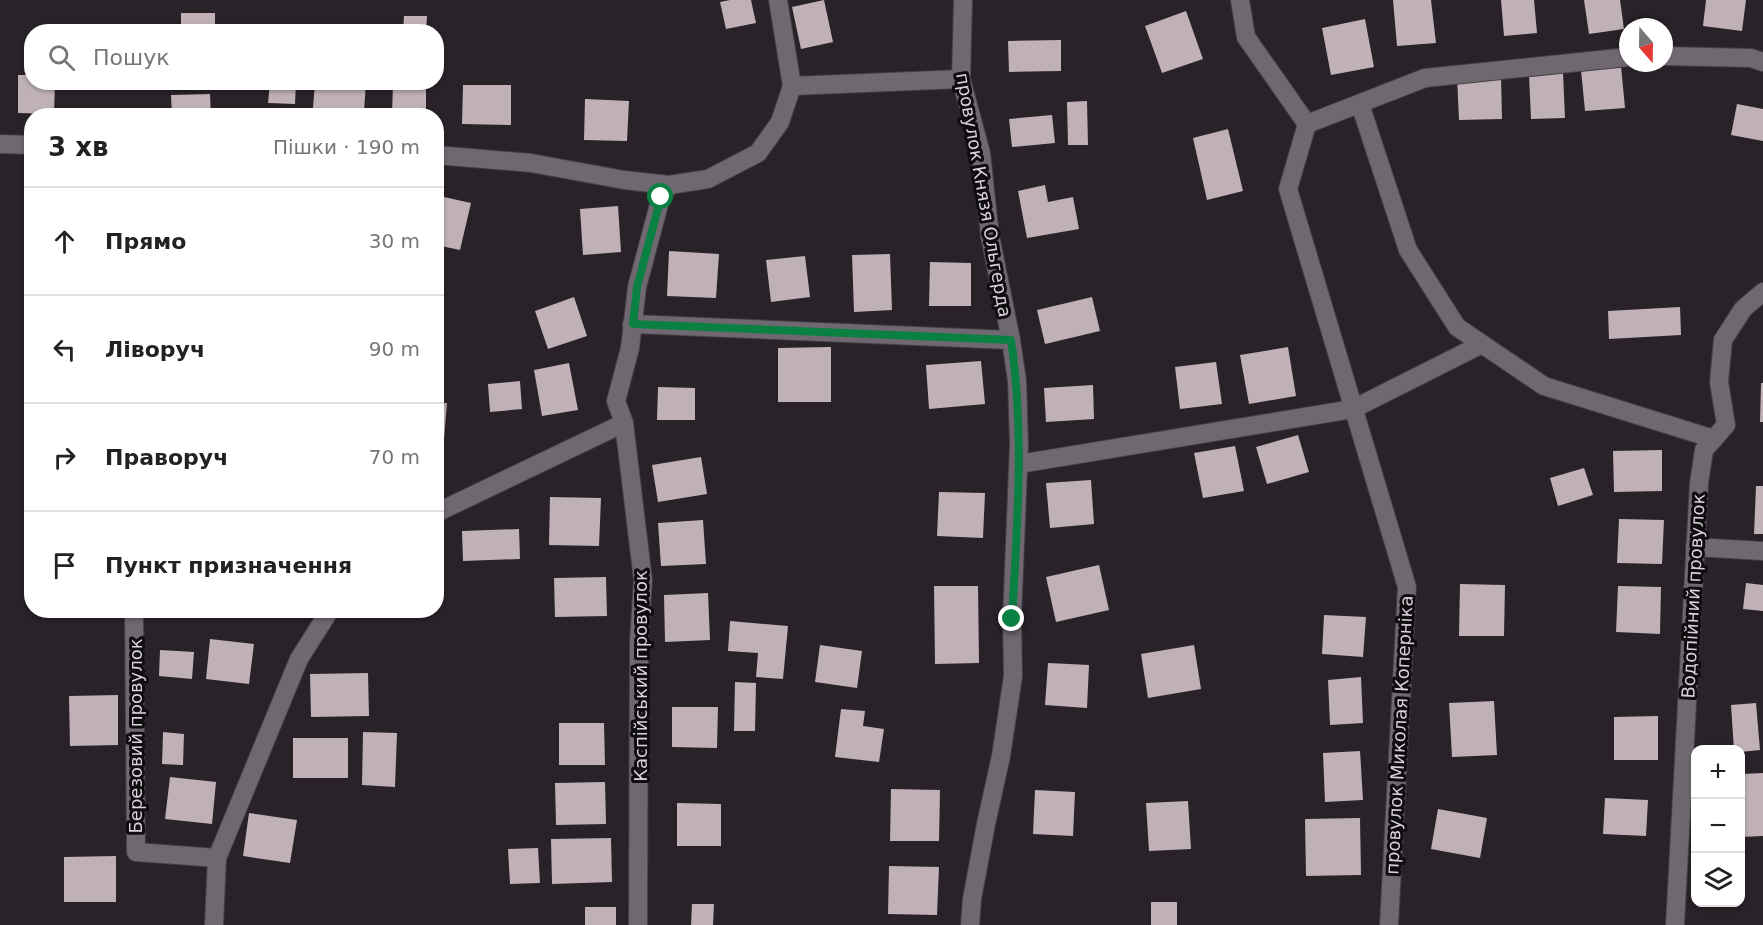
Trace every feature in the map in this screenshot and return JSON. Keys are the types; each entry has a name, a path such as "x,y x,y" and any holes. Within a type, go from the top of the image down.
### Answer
{"street":[{"path":"444,155 531,164 624,180 669,185 708,178 758,153 780,122 792,86 778,0"},
{"name":"провулок Князя Ольгерда","path":"963,0 961,79 981,153 990,236 1011,340 1017,381 1018,464 1012,619 1013,676 1001,756 986,824 969,925"},
{"path":"1240,0 1246,37 1307,124 1425,78 1619,58"},
{"path":"1673,56 1751,58 1763,62"},
{"path":"792,86 961,79"},
{"path":"1360,104 1408,250 1457,327 1544,386 1714,439"},
{"name":"провулок Миколая Коперніка","path":"1307,124 1288,189 1407,587 1389,925"},
{"path":"0,144 24,145"},
{"name":"Каспійський провулок","path":"638,925 639,641 643,580 624,423 616,401 630,348 637,287 661,197 669,185"},
{"name":"Водопійний провулок","path":"1675,925 1699,483 1704,450 1726,425 1719,382 1723,340 1743,309 1763,292"},
{"path":"633,324 1011,340"},
{"path":"1018,464 1353,410 1482,344"},
{"path":"444,509 624,423"},
{"path":"1695,547 1763,551"},
{"name":"Березовий провулок","path":"134,618 136,852 217,858"},
{"path":"214,925 217,858 299,659 325,618"}],"building":[{"path":"751,0 756,23 726,29 720,2"},
{"path":"824,0 833,42 801,49 792,7"},
{"path":"1393,0 1431,0 1436,43 1397,46"},
{"path":"1501,0 1534,0 1537,33 1504,36"},
{"path":"1584,0 1620,0 1622,18 1619,18 1619,30 1589,34"},
{"path":"1706,0 1746,0 1742,31 1703,26"},
{"path":"1186,11 1203,59 1162,73 1145,26"},
{"path":"181,13 215,13 215,24 181,24"},
{"path":"404,16 427,16 426,24 404,24"},
{"path":"1365,19 1374,67 1331,75 1322,28"},
{"path":"1061,40 1061,71 1009,72 1008,41"},
{"path":"1619,66 1625,108 1585,111 1581,70"},
{"path":"1563,73 1565,118 1531,119 1529,75"},
{"path":"18,75 24,75 24,90 55,90 54,108 24,108 24,113 18,113"},
{"path":"1501,76 1502,119 1459,120 1457,77"},
{"path":"463,85 511,85 511,125 462,124"},
{"path":"269,90 296,90 295,104 268,103"},
{"path":"314,90 365,90 364,108 313,108"},
{"path":"393,90 426,90 426,108 392,108"},
{"path":"210,94 211,108 172,108 171,95"},
{"path":"585,99 629,101 627,141 584,140"},
{"path":"1087,101 1088,145 1068,145 1067,102"},
{"path":"1737,104 1763,109 1763,141 1731,135"},
{"path":"1052,115 1055,143 1012,147 1009,119"},
{"path":"1228,129 1243,191 1207,200 1193,138"},
{"path":"1045,185 1048,202 1073,197 1079,229 1027,238 1018,191"},
{"path":"444,197 471,203 460,250 444,247"},
{"path":"618,206 621,252 583,255 580,209"},
{"path":"669,251 719,254 716,298 667,296"},
{"path":"890,254 892,310 854,312 852,255"},
{"path":"805,256 810,297 771,302 766,260"},
{"path":"930,262 971,263 971,306 929,306"},
{"path":"574,297 587,336 548,349 535,311"},
{"path":"1092,297 1100,331 1045,344 1037,310"},
{"path":"1680,307 1681,335 1609,339 1608,311"},
{"path":"831,347 831,402 778,402 778,348"},
{"path":"1288,347 1296,396 1249,404 1240,355"},
{"path":"981,361 985,404 929,409 926,365"},
{"path":"1216,362 1222,404 1180,409 1175,367"},
{"path":"569,363 578,410 542,416 534,370"},
{"path":"520,381 522,409 490,412 488,384"},
{"path":"1761,383 1763,383 1763,422 1760,422"},
{"path":"1093,385 1094,419 1046,422 1044,388"},
{"path":"658,387 695,388 695,420 657,420"},
{"path":"444,403 447,403 444,440"},
{"path":"1298,435 1309,472 1267,484 1256,447"},
{"path":"1235,446 1244,491 1203,498 1194,453"},
{"path":"1662,450 1662,491 1614,492 1613,451"},
{"path":"701,457 707,494 658,502 652,465"},
{"path":"1584,468 1593,495 1558,506 1550,478"},
{"path":"1091,480 1094,524 1050,528 1046,483"},
{"path":"1756,486 1763,486 1763,534 1754,534"},
{"path":"939,492 985,493 983,538 937,536"},
{"path":"550,497 601,498 599,546 549,545"},
{"path":"1619,519 1664,520 1662,564 1617,563"},
{"path":"703,520 706,564 661,566 658,523"},
{"path":"519,529 520,559 463,561 462,531"},
{"path":"1099,565 1109,610 1056,622 1046,577"},
{"path":"606,577 607,616 555,617 554,578"},
{"path":"1746,583 1763,585 1763,611 1743,609"},
{"path":"1460,584 1505,585 1504,636 1459,636"},
{"path":"934,586 978,586 979,663 935,664"},
{"path":"1618,586 1661,587 1660,634 1616,632"},
{"path":"708,593 710,640 665,642 664,595"},
{"path":"1324,615 1366,617 1363,657 1322,654"},
{"path":"730,621 788,626 783,679 756,677 758,653 728,651"},
{"path":"210,639 254,644 249,684 206,679"},
{"path":"820,645 862,651 857,688 815,682"},
{"path":"1194,645 1201,689 1148,698 1141,654"},
{"path":"160,650 194,652 192,679 159,676"},
{"path":"1048,663 1089,665 1087,708 1045,705"},
{"path":"368,673 369,716 311,717 310,674"},
{"path":"1361,677 1363,723 1330,725 1328,680"},
{"path":"735,682 756,683 755,731 734,731"},
{"path":"118,695 118,745 70,746 69,696"},
{"path":"1494,701 1497,755 1452,757 1449,703"},
{"path":"1756,703 1760,750 1745,752 1745,745 1734,745 1731,705"},
{"path":"672,707 718,707 717,748 672,747"},
{"path":"841,709 865,711 863,726 884,729 879,762 835,757"},
{"path":"1658,716 1658,760 1614,760 1614,717"},
{"path":"559,723 604,723 605,765 559,765"},
{"path":"163,732 184,734 183,765 162,764"},
{"path":"363,732 397,733 395,787 362,785"},
{"path":"293,738 348,738 348,778 293,778"},
{"path":"1360,751 1363,800 1325,802 1323,753"},
{"path":"1763,773 1763,836 1745,837 1745,774"},
{"path":"170,777 216,782 212,824 165,819"},
{"path":"605,782 606,824 556,825 555,783"},
{"path":"891,789 940,790 939,841 890,841"},
{"path":"1035,790 1075,792 1073,836 1033,834"},
{"path":"1605,798 1648,800 1646,836 1603,834"},
{"path":"1188,801 1191,849 1149,851 1146,803"},
{"path":"677,803 721,804 721,846 677,846"},
{"path":"1438,809 1487,818 1480,858 1431,849"},
{"path":"249,813 297,820 290,863 243,856"},
{"path":"1360,818 1361,875 1306,876 1305,819"},
{"path":"611,838 612,882 552,884 551,839"},
{"path":"538,848 540,883 510,884 508,849"},
{"path":"116,856 116,902 64,902 64,857"},
{"path":"889,866 939,867 937,915 888,914"},
{"path":"1151,902 1177,902 1177,925 1151,925"},
{"path":"692,904 714,904 713,925 691,925"},
{"path":"585,907 616,907 616,925 585,925"}],"route":[{"path":"661,197 637,287 633,324 1011,340 1017,381 1019,444 1012,619"}]}
